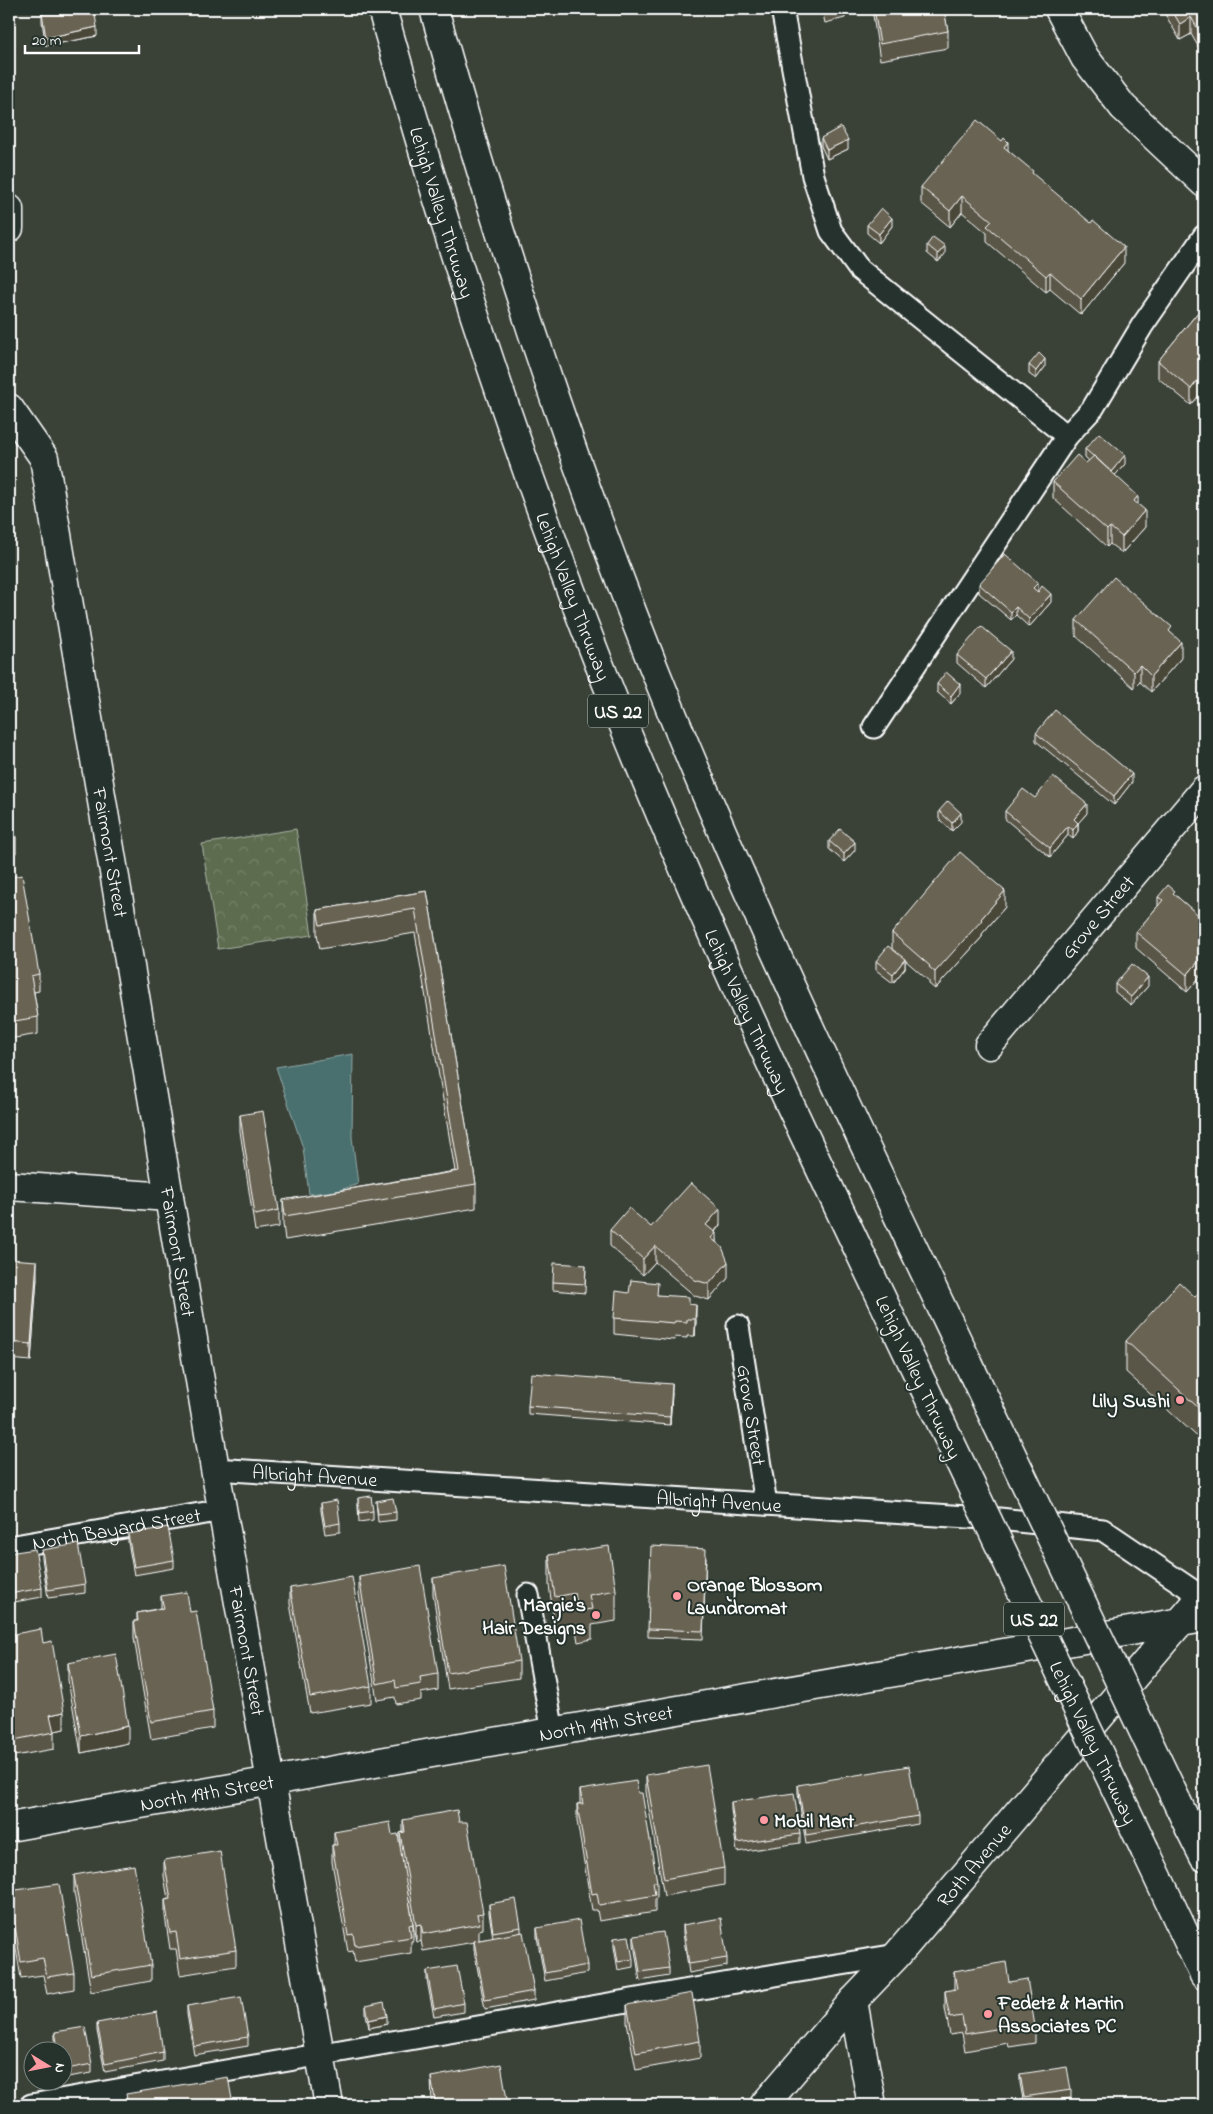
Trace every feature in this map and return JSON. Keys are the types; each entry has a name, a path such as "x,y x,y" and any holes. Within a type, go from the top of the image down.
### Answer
{"main road":[{"name":"Lehigh Valley Thruway","path":"382,9 420,143 483,342 552,540 627,735 732,979 797,1121 1204,1974"},
{"name":"US 22","path":"434,9 468,129 530,326 599,522 673,716 754,906 842,1099 1204,1858"},
{"path":"1059,9 1085,58 1123,107 1204,183"},
{"path":"9,209 9,228"},
{"name":"Fairmont Street","path":"9,408 44,458 215,1469 329,2105"},
{"name":"Grove Street","path":"989,1045 1204,790"},
{"path":"9,1186 169,1197"},
{"name":"North 19th Street","path":"9,1827 553,1732 1198,1608"},
{"name":"Roth Avenue","path":"764,2105 853,2001 897,1955 1198,1608"},
{"path":"853,2001 872,2105"}],"lane":[{"path":"782,9 813,176 831,231 859,270 1067,436"},
{"path":"874,727 1067,436 1093,408 1142,326 1204,236"},
{"name":"Grove Street","path":"738,1326 766,1504"},
{"name":"Albright Avenue","path":"215,1469 999,1519 1103,1530 1198,1608"},
{"name":"North Bayard Street","path":"9,1547 223,1510"},
{"path":"528,1595 553,1732"},
{"path":"45,2104 787,1972 897,1955"}],"green space":[{"path":"296,829 312,935 218,949 202,844"}],"water":[{"path":"353,1054 352,1137 358,1184 337,1191 309,1194 303,1148 276,1067"}],"building":[{"path":"65,9 94,9 97,27 46,38 42,13"},
{"path":"823,9 845,9 845,10 825,14"},
{"path":"874,9 944,9 948,31 880,44"},
{"path":"1171,9 1204,9 1204,37 1191,17 1180,24"},
{"path":"977,120 1002,141 1004,138 1008,142 1004,147 1033,171 1032,173 1091,223 1093,220 1124,247 1081,299 1050,272 1046,276 987,226 992,221 962,196 950,211 921,187"},
{"path":"841,127 848,140 827,150 821,138"},
{"path":"881,208 892,218 879,234 867,225"},
{"path":"933,237 945,246 938,254 927,245"},
{"path":"1204,305 1204,372 1191,389 1158,361"},
{"path":"1039,353 1045,359 1036,371 1029,365"},
{"path":"1099,433 1125,455 1111,472 1085,449"},
{"path":"1077,455 1086,463 1094,456 1138,496 1134,501 1145,510 1122,537 1110,527 1107,530 1053,482"},
{"path":"1005,554 1038,583 1033,588 1038,592 1042,586 1051,594 1029,619 1016,607 1011,612 979,584"},
{"path":"1114,577 1172,627 1169,631 1181,642 1151,676 1140,665 1134,672 1076,620"},
{"path":"981,626 1011,651 986,679 957,655"},
{"path":"946,672 960,684 951,696 937,684"},
{"path":"1055,710 1132,774 1114,796 1036,733"},
{"path":"1053,776 1087,804 1074,819 1078,823 1073,830 1068,826 1050,848 1005,811 1023,789 1035,798"},
{"path":"9,798 16,837 9,838"},
{"path":"948,801 961,813 952,823 939,811"},
{"path":"840,829 855,842 844,854 829,841"},
{"path":"960,852 1005,891 982,920 935,972 892,933"},
{"path":"9,857 12,877 22,875 39,974 31,976 38,1017 9,1022"},
{"path":"1168,885 1175,891 1173,893 1204,920 1204,955 1187,975 1136,932 1163,900 1158,897"},
{"path":"427,891 476,1184 285,1216 283,1200 459,1171 415,909 320,925 317,910"},
{"path":"888,946 905,959 893,974 876,961"},
{"path":"1132,964 1148,977 1131,997 1115,984"},
{"path":"263,1111 279,1210 255,1215 240,1115"},
{"path":"691,1183 720,1209 706,1225 716,1233 711,1238 722,1247 728,1262 709,1284 695,1280 655,1246 643,1259 610,1230 629,1208 651,1227"},
{"path":"9,1259 37,1261 31,1344 9,1342"},
{"path":"554,1263 586,1265 585,1284 553,1282"},
{"path":"631,1280 658,1283 657,1295 689,1297 689,1304 696,1305 695,1319 687,1319 687,1322 675,1321 674,1323 614,1318 616,1291 629,1293"},
{"name":"Lily Sushi","path":"1179,1282 1195,1297 1204,1287 1203,1412 1126,1341"},
{"path":"531,1373 672,1384 670,1417 528,1406"},
{"path":"371,1496 373,1511 359,1513 358,1498"},
{"path":"393,1498 396,1512 378,1514 376,1501"},
{"path":"337,1500 340,1523 325,1526 321,1503"},
{"path":"168,1527 174,1560 134,1567 128,1534"},
{"path":"78,1544 85,1584 48,1590 42,1550"},
{"path":"609,1546 616,1590 589,1595 592,1609 578,1611 575,1593 555,1597 549,1555"},
{"name":"Orange Blossom Laundromat","path":"651,1546 706,1549 703,1631 648,1629"},
{"path":"35,1549 42,1588 9,1594 9,1553"},
{"path":"420,1566 438,1674 420,1677 421,1684 396,1688 395,1680 377,1684 359,1577"},
{"path":"504,1566 519,1661 448,1673 433,1578"},
{"path":"352,1577 371,1686 310,1697 290,1588"},
{"path":"187,1592 190,1612 196,1611 213,1711 151,1722 134,1621 138,1621 137,1613 164,1608 161,1596"},
{"path":"41,1629 43,1643 52,1641 64,1712 50,1715 54,1732 9,1741 9,1635"},
{"path":"116,1654 128,1726 81,1736 68,1663"},
{"path":"707,1765 724,1868 664,1879 646,1775"},
{"path":"909,1766 918,1816 806,1835 798,1785"},
{"path":"636,1781 638,1793 642,1793 657,1882 653,1882 655,1895 599,1905 597,1893 592,1894 577,1804 583,1804 580,1790"},
{"name":"Mobil Mart","path":"794,1793 800,1834 737,1843 731,1802"},
{"path":"457,1810 459,1822 467,1822 483,1913 477,1914 479,1924 423,1934 421,1924 416,1925 400,1833 405,1832 403,1820"},
{"path":"390,1822 392,1835 398,1834 413,1924 409,1925 411,1937 355,1946 353,1934 348,1935 332,1845 337,1845 334,1832"},
{"path":"220,1851 236,1950 180,1959 176,1932 170,1933 165,1900 171,1899 164,1860"},
{"path":"134,1865 151,1965 91,1975 74,1875"},
{"path":"59,1884 74,1973 47,1977 43,1958 21,1962 9,1891"},
{"path":"516,1899 521,1927 493,1932 489,1904"},
{"path":"721,1918 727,1958 689,1964 683,1925"},
{"path":"579,1920 587,1965 545,1973 537,1928"},
{"path":"523,1932 534,1991 485,2000 474,1941"},
{"path":"663,1932 669,1968 640,1972 634,1936"},
{"path":"629,1936 633,1959 618,1962 614,1938"},
{"name":"Fedetz & Martin Associates PC","path":"1006,1962 1009,1982 1027,1979 1035,2026 1009,2031 1008,2027 965,2034 962,2016 950,2018 947,2004 945,1991 957,1989 954,1971"},
{"path":"457,1966 464,2003 434,2009 427,1971"},
{"path":"692,1993 700,2041 636,2053 627,2005"},
{"path":"241,1997 248,2037 194,2046 187,2006"},
{"path":"384,2002 387,2016 369,2020 366,2006"},
{"path":"157,2012 163,2052 105,2064 97,2023"},
{"path":"85,2027 92,2064 72,2068 72,2042 57,2042 55,2032"},
{"path":"501,2064 508,2105 436,2105 431,2077"},
{"path":"1067,2067 1071,2090 1024,2097 1020,2074"},
{"path":"228,2077 233,2105 128,2105 126,2094"}],"place":[{"name":"Lily Sushi","path":"1180,1400"},
{"name":"Orange Blossom Laundromat","path":"677,1596"},
{"name":"Margie's Hair Designs","path":"596,1615"},
{"name":"Mobil Mart","path":"764,1820"},
{"name":"Fedetz & Martin Associates PC","path":"988,2014"}]}
